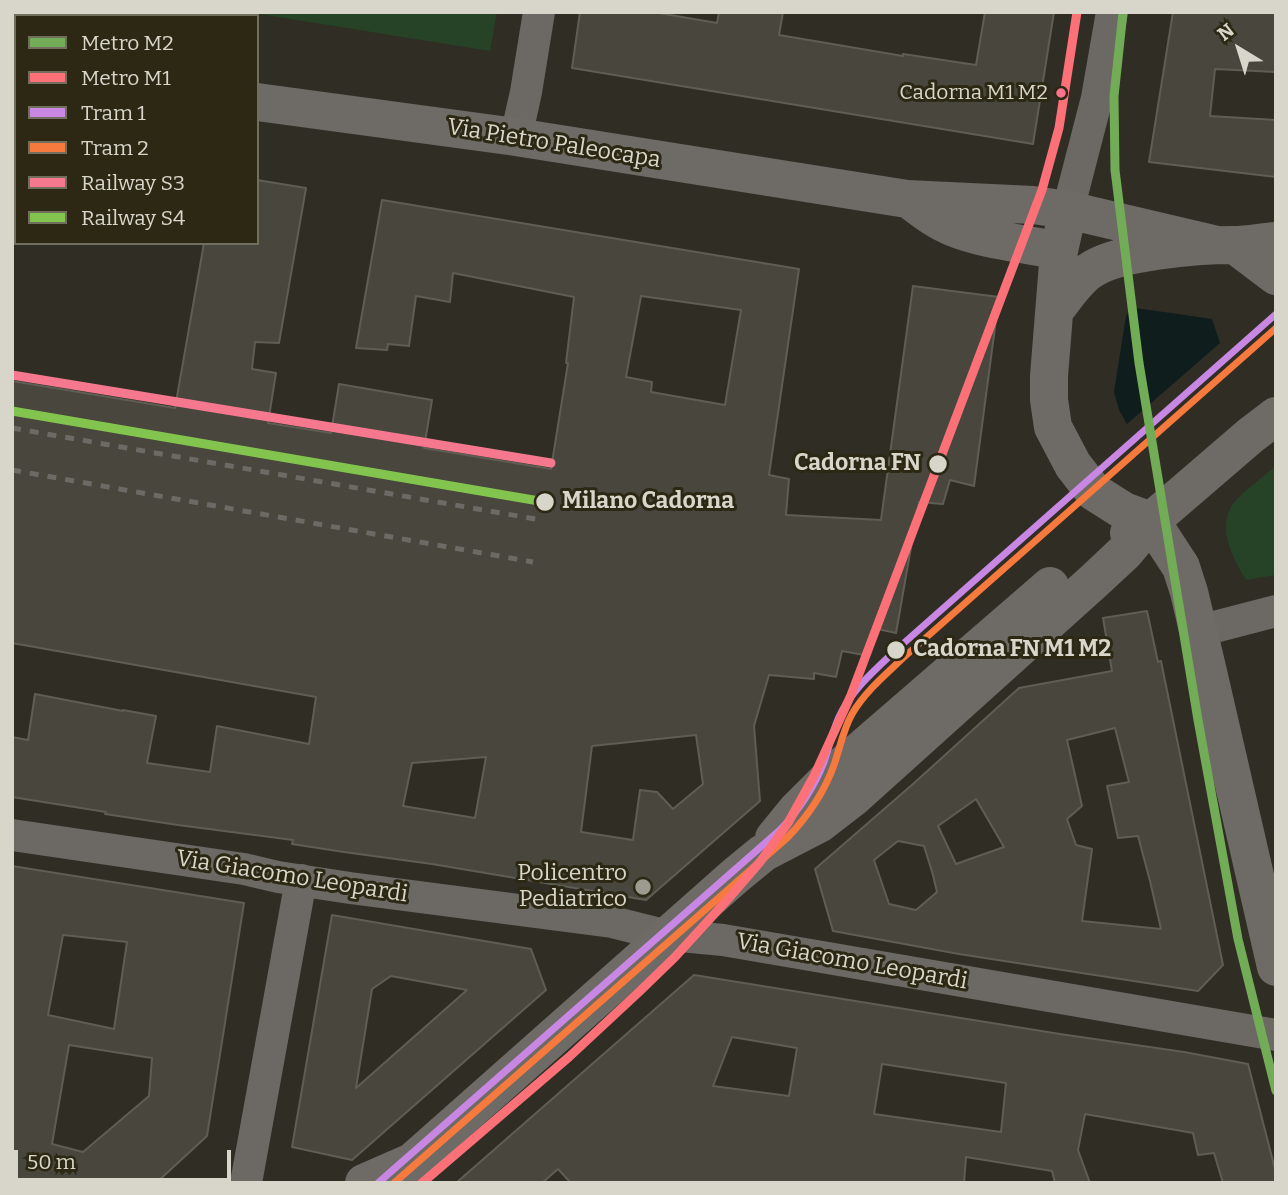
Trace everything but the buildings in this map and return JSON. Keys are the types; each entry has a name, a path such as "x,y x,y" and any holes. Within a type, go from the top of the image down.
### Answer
{"street":[{"path":"516,137 539,12"},
{"path":"1112,12 1097,97 1059,251 1049,376 1053,427 1073,465 1094,492 1124,511 1151,521 1181,567 1199,631 1276,967"},
{"name":"Via Pietro Paleocapa","path":"259,102 516,137 907,199 1033,205 1068,210 1226,245"},
{"path":"907,199 932,217 953,227 977,235 1059,251"},
{"path":"1055,309 1091,270 1109,261 1129,255 1276,241"},
{"path":"1226,245 1276,276"},
{"path":"364,1183 406,1172 668,935 763,853 819,824 854,797 1094,581 1125,552 1151,521 1267,421"},
{"path":"1199,631 1276,611"},
{"name":"Via Giacomo Leopardi","path":"12,835 244,869 278,877 612,922 668,935 723,940 1276,1035"},
{"path":"246,1183 301,880"}],"green space":[{"path":"70,12 157,12 157,14"},
{"path":"247,12 497,12 490,51"},
{"path":"12,84 14,205 12,206"},
{"path":"1276,466 1276,575 1246,580 1231,551 1226,529 1227,519 1230,508 1237,499"}],"shaded area":[{"path":"1136,308 1212,319 1220,343 1127,424 1119,410 1114,392 1126,316"}],"railway":[{"path":"12,428 541,520"},
{"path":"12,470 533,562"}],"metro line":[{"name":"M1","path":"422,1183 569,1057 675,957 760,862 788,823 814,776 851,695 1042,190 1059,128 1077,12"},
{"name":"M2","path":"1123,12 1114,96 1115,170 1139,363 1198,720 1238,939 1276,1091"}],"tram line":[{"name":"1","path":"378,1183 780,830 811,790 824,762 839,717 847,702 866,679 1276,314"},
{"name":"2","path":"394,1183 788,837 820,795 834,765 849,720 876,684 1276,328"}],"rail line":[{"name":"S3","path":"12,375 551,463"},
{"name":"S4","path":"12,411 545,502"}],"place":[{"name":"Cadorna M1 M2","path":"1061,93"},
{"name":"Cadorna FN","path":"938,464"},
{"name":"Milano Cadorna","path":"545,502"},
{"name":"Cadorna FN M1 M2","path":"896,650"},
{"name":"Policentro Pediatrico","path":"643,887"}]}
